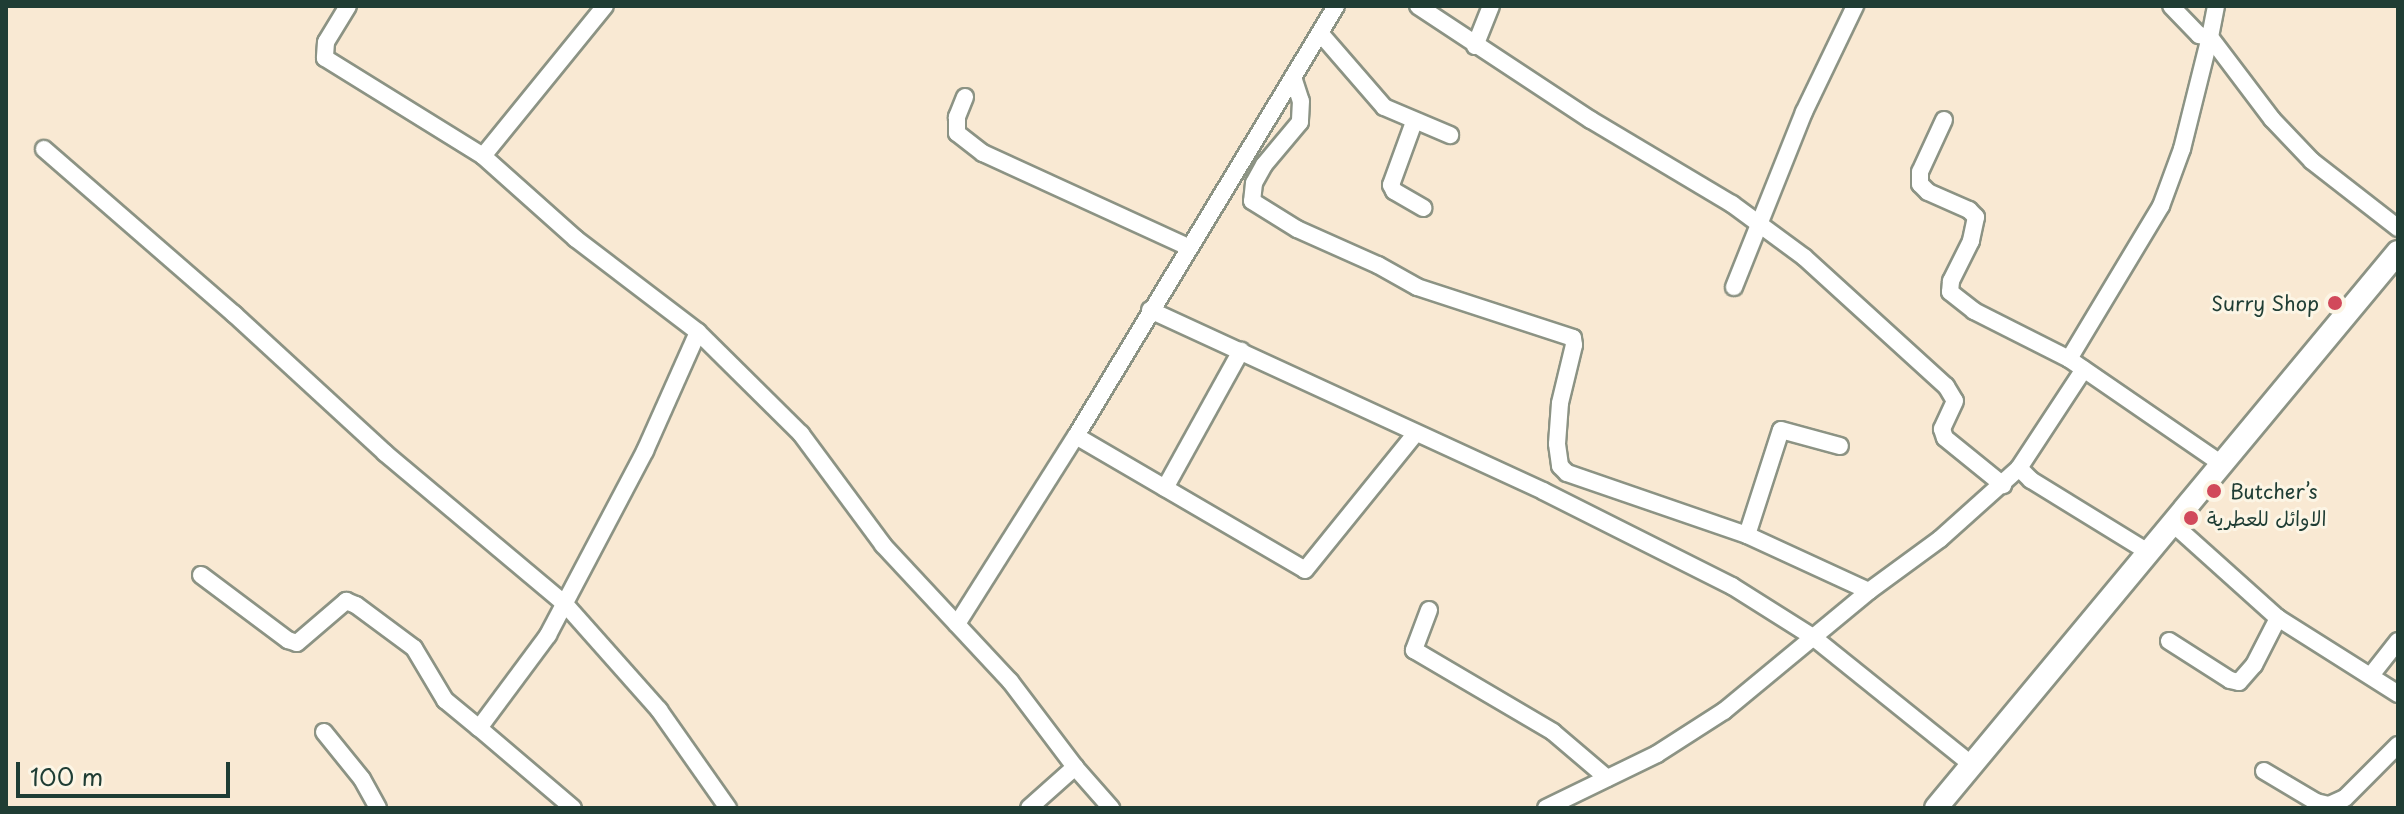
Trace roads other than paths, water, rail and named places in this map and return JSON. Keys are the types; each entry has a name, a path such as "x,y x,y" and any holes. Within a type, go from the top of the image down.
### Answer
{"street":[{"path":"348,6 326,42 325,58 483,156 576,239 698,332 801,434 883,545 1010,681 1075,767 1111,808"},
{"path":"483,156 605,6"},
{"path":"957,624 1076,436 1336,6"},
{"path":"1418,6 1475,46 1759,222 1830,280 1946,386 1955,401 1942,429 1945,438 2003,485"},
{"path":"1475,46 1491,6"},
{"path":"1734,287 1820,76 1855,6"},
{"path":"2171,6 2199,35 2210,37 2293,143 2364,204 2398,228"},
{"path":"2069,359 2161,206 2182,149 2216,6"},
{"path":"1320,33 1384,107 1450,135"},
{"path":"1293,77 1303,111 1300,122 1264,165 1254,183 1252,201 1297,229 1378,265 1417,287 1573,338 1558,423 1557,457 1563,470 1747,535 1869,591"},
{"path":"965,97 957,117 957,133 983,153 1188,247"},
{"path":"1944,120 1920,172 1920,184 1928,192 1969,210 1976,217 1971,241 1951,281 1950,292 1974,311 2069,359 2222,464"},
{"path":"1414,122 1391,185 1394,191 1423,208"},
{"path":"44,149 234,314 364,435 565,604 659,710 728,808"},
{"path":"1936,808 2398,252"},
{"path":"1150,310 1543,491 1732,586 1813,637 1971,764"},
{"path":"479,728 548,635 645,451 698,332"},
{"path":"1165,488 1241,351"},
{"path":"1546,808 1657,754 1724,711 2003,485 2019,468 2084,369"},
{"path":"1747,535 1781,430 1840,446"},
{"path":"1076,436 1305,570 1415,434"},
{"path":"2019,468 2031,480 2148,552"},
{"path":"2172,523 2278,618 2372,674 2398,694"},
{"path":"201,575 288,640 297,643 306,639 346,601 356,605 414,648 445,700 573,808"},
{"path":"1429,610 1414,650 1553,732 1607,778"},
{"path":"2169,641 2230,680 2239,682 2254,665 2278,618"},
{"path":"2372,674 2398,641"},
{"path":"324,732 362,779 378,808"},
{"path":"2264,771 2316,802 2329,805 2345,798 2398,745"},
{"path":"1029,808 1075,767"}],"place":[{"name":"Surry Shop","path":"2335,303"},
{"name":"Butcher’s","path":"2214,491"},
{"name":"الاوائل للعطرية","path":"2191,518"}]}
